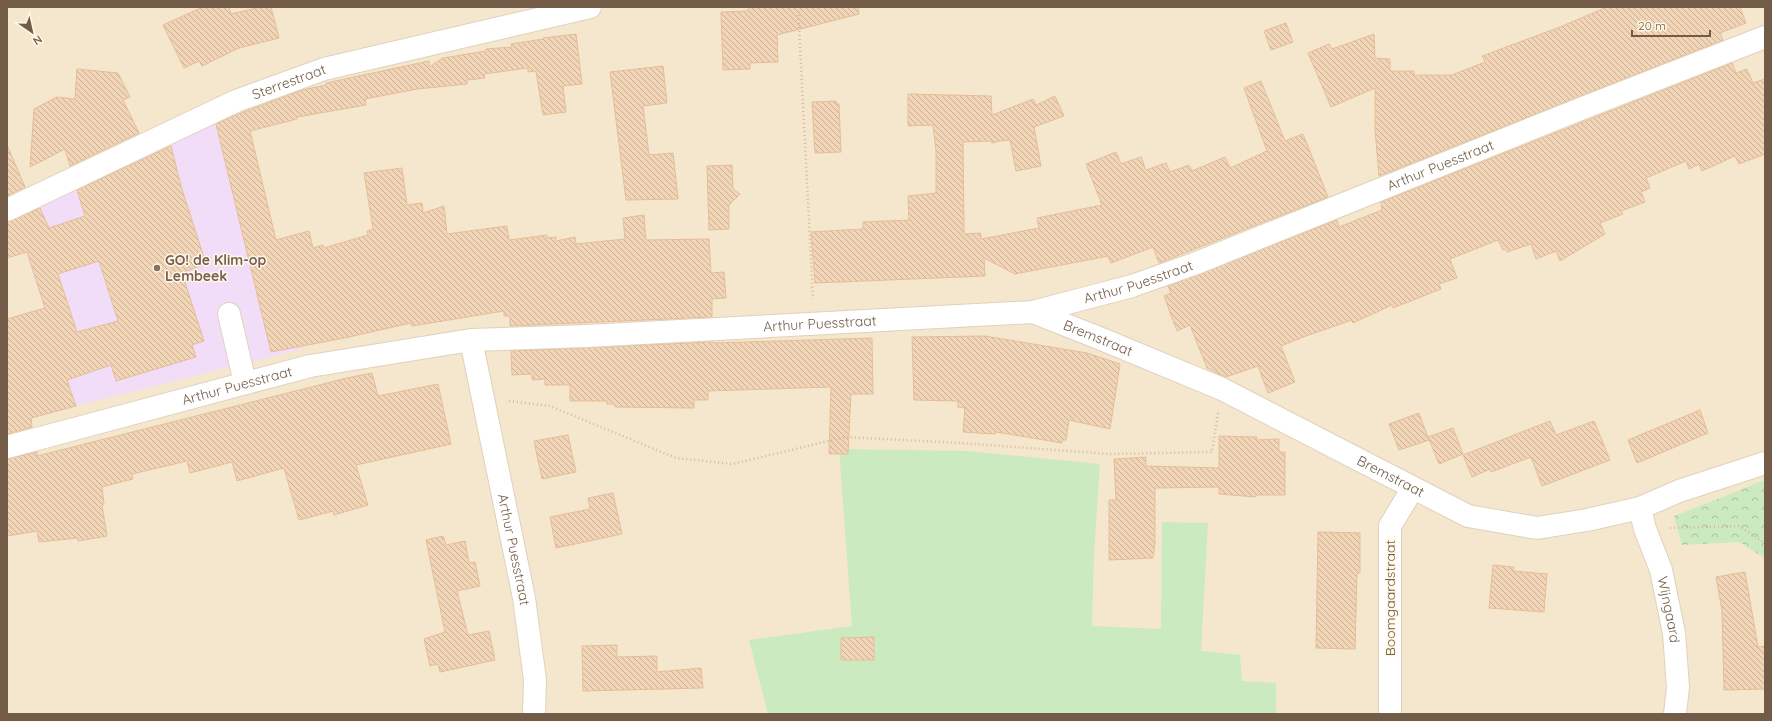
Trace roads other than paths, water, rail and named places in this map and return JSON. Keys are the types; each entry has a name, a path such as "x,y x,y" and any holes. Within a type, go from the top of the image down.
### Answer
{"street":[{"name":"Sterrestraat","path":"7,210 236,101 324,69 590,7"},
{"name":"Arthur Puesstraat","path":"7,447 310,366 471,340 587,336 1033,312 1132,286 1194,264 1583,108 1765,37"},
{"name":"Bremstraat","path":"1033,312 1222,389 1468,516 1537,528 1587,520 1643,518 1679,491 1765,463"},
{"path":"229,314 245,383"},
{"name":"Arthur Puesstraat","path":"471,340 524,598 535,680 534,714"},
{"name":"Boomgaardstraat","path":"1390,714 1390,526 1413,488"},
{"name":"Wijngaard","path":"1643,518 1661,570 1674,633 1678,687 1675,714"}],"place":[{"name":"GO! de Klim-op Lembeek","path":"157,268"}]}
